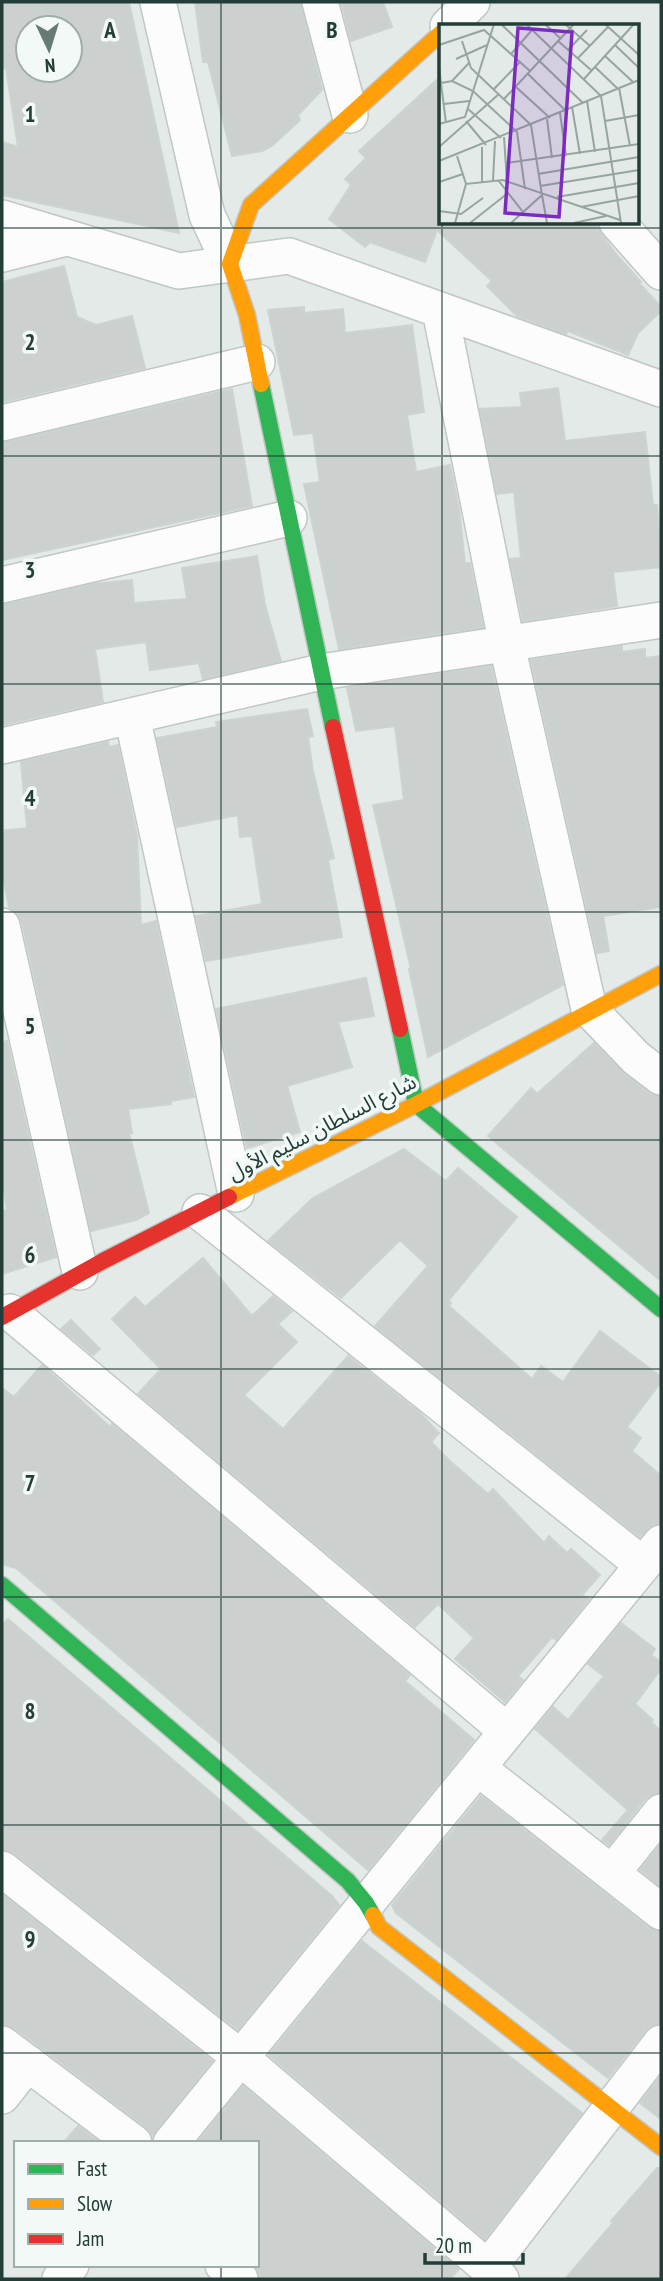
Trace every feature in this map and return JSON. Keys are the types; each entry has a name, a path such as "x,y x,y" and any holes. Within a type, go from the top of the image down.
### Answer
{"street":[{"path":"158,2 207,215 230,264 247,315 321,672 416,1104 661,1309"},
{"path":"320,2 350,116"},
{"path":"230,264 251,205 439,32"},
{"path":"2,218 179,271 289,256 661,389"},
{"path":"620,224 655,251"},
{"path":"2,254 68,238"},
{"path":"440,310 507,645 589,1009 636,1058 661,1077"},
{"path":"2,423 257,362"},
{"path":"2,585 289,518"},
{"path":"2,746 321,672 661,620"},
{"path":"132,716 236,1194"},
{"path":"2,926 80,1272"},
{"name":"شارع السلطان سليم الأول","path":"6,1314 80,1272 416,1104 589,1009 661,974"},
{"path":"173,2141 652,1554 200,1212"},
{"path":"6,1314 507,1731"},
{"path":"2,1584 348,1881 366,1903 379,1927 661,2147"},
{"path":"478,1768 661,1912"},
{"path":"612,1873 661,1812"},
{"path":"2,1869 241,2058 495,2274 611,2108 661,2043"},
{"path":"2,2096 15,2054 131,2141"},
{"path":"225,2267 240,2279"}],"building":[{"path":"2,2 129,2 179,233 2,195 2,142 18,147 6,68 2,68"},
{"path":"195,2 300,2 322,90 298,115 300,120 272,146 262,151 232,156 208,62 203,62"},
{"path":"341,2 383,2 392,27 351,41"},
{"path":"439,78 439,224 594,224 641,282 639,283 661,307 661,311 638,333 628,355 568,331 566,334 517,316 487,286 492,281 437,230 425,262 370,242 365,247 329,219 351,185 345,179 366,158 359,151"},
{"path":"64,266 77,317 96,325 132,316 145,368 2,402 2,282"},
{"path":"304,307 304,313 343,309 345,333 412,325 424,412 407,415 416,472 450,465 459,509 465,563 470,563 483,627 339,649 304,484 320,482 313,433 294,435 268,310"},
{"path":"558,388 565,441 645,432 653,505 657,505 661,567 613,572 617,606 523,621 510,559 521,558 514,492 497,494 480,409 522,407 520,393"},
{"path":"232,389 252,506 2,560 2,443"},
{"path":"257,556 265,605 281,661 203,679 199,663 150,670 146,642 95,649 103,702 2,725 2,605 93,584 132,580 134,603 187,599 182,568"},
{"path":"622,646 622,652 645,649 645,658 661,656 661,907 603,916 609,951 597,953 531,660"},
{"path":"491,666 563,985 428,1057 411,969 373,805 404,800 395,726 356,731 347,688"},
{"path":"307,709 313,736 308,737 313,771 334,858 328,860 342,937 206,961 196,916 262,904 252,836 240,837 238,815 177,827 157,738 217,727 216,722"},
{"path":"108,742 109,747 118,745 137,836 141,925 156,921 194,1097 171,1101 171,1104 128,1109 132,1133 129,1133 149,1213 136,1220 91,1231 22,922 17,913 9,907 2,872 2,831 27,828 21,762"},
{"path":"366,978 374,1016 338,1022 352,1067 287,1086 300,1132 247,1148 216,1009"},
{"path":"7,1041 56,1257 2,1274 2,1211 7,1210 2,1178 2,1042"},
{"path":"594,1043 624,1074 649,1093 661,1097 661,1281 488,1136 531,1088 537,1094"},
{"path":"404,1149 446,1181 458,1168 517,1217 448,1301 451,1303 449,1306 532,1379 541,1366 563,1382 600,1331 661,1377 661,1382 627,1427 641,1438 632,1451 661,1476 661,1523 653,1525 640,1537 375,1326 428,1266 400,1240 341,1298 268,1241 313,1198"},
{"path":"203,1258 252,1316 273,1296 292,1311 278,1324 297,1342 244,1395 283,1429 348,1356 419,1412 439,1433 431,1442 488,1494 493,1489 544,1543 549,1536 567,1553 571,1549 600,1575 582,1595 589,1599 556,1640 552,1637 518,1676 523,1680 505,1702 455,1659 474,1638 438,1604 415,1627 138,1394 161,1369 112,1319 135,1297 145,1307"},
{"path":"71,1320 100,1349 93,1355 61,1329"},
{"path":"42,1365 110,1427 112,1424 410,1675 405,1681 474,1740 368,1870 16,1568 2,1564 2,1388 14,1397"},
{"path":"8,1619 332,1896 339,1905 238,2030 14,1853 2,1849 2,1625"},
{"path":"621,1623 655,1649 651,1655 661,1662 661,1669 635,1704 661,1731 661,1792 645,1799 609,1845 602,1840 628,1810 535,1729 553,1707 568,1720 604,1676 588,1664"},
{"path":"481,1796 649,1928 661,1932 661,2023 645,2031 608,2078 396,1913 392,1905"},
{"path":"661,1844 661,1887 640,1870"},
{"path":"2,1894 212,2061 153,2136 146,2127 40,2047 14,2028 2,2024"},
{"path":"362,1941 582,2113 485,2239 269,2055"},
{"path":"661,2076 661,2119 640,2103"},
{"path":"243,2086 459,2269 450,2279 260,2279 257,2270 259,2141 199,2141"},
{"path":"78,2126 97,2141 65,2141"},
{"path":"657,2168 661,2168 661,2279 565,2279 613,2223 611,2221"}],"traffic: fast":[{"path":"261,384 333,727"},
{"path":"400,1029 416,1104 661,1309"},
{"path":"2,1585 348,1881 373,1915"}],"traffic: slow":[{"path":"261,384 247,315 230,264 251,205 439,35"},
{"path":"229,1197 413,1106 661,974"},
{"path":"373,1915 379,1927 661,2147"}],"traffic: jam":[{"path":"333,727 400,1029"},
{"path":"2,1317 103,1261 229,1197"}]}
